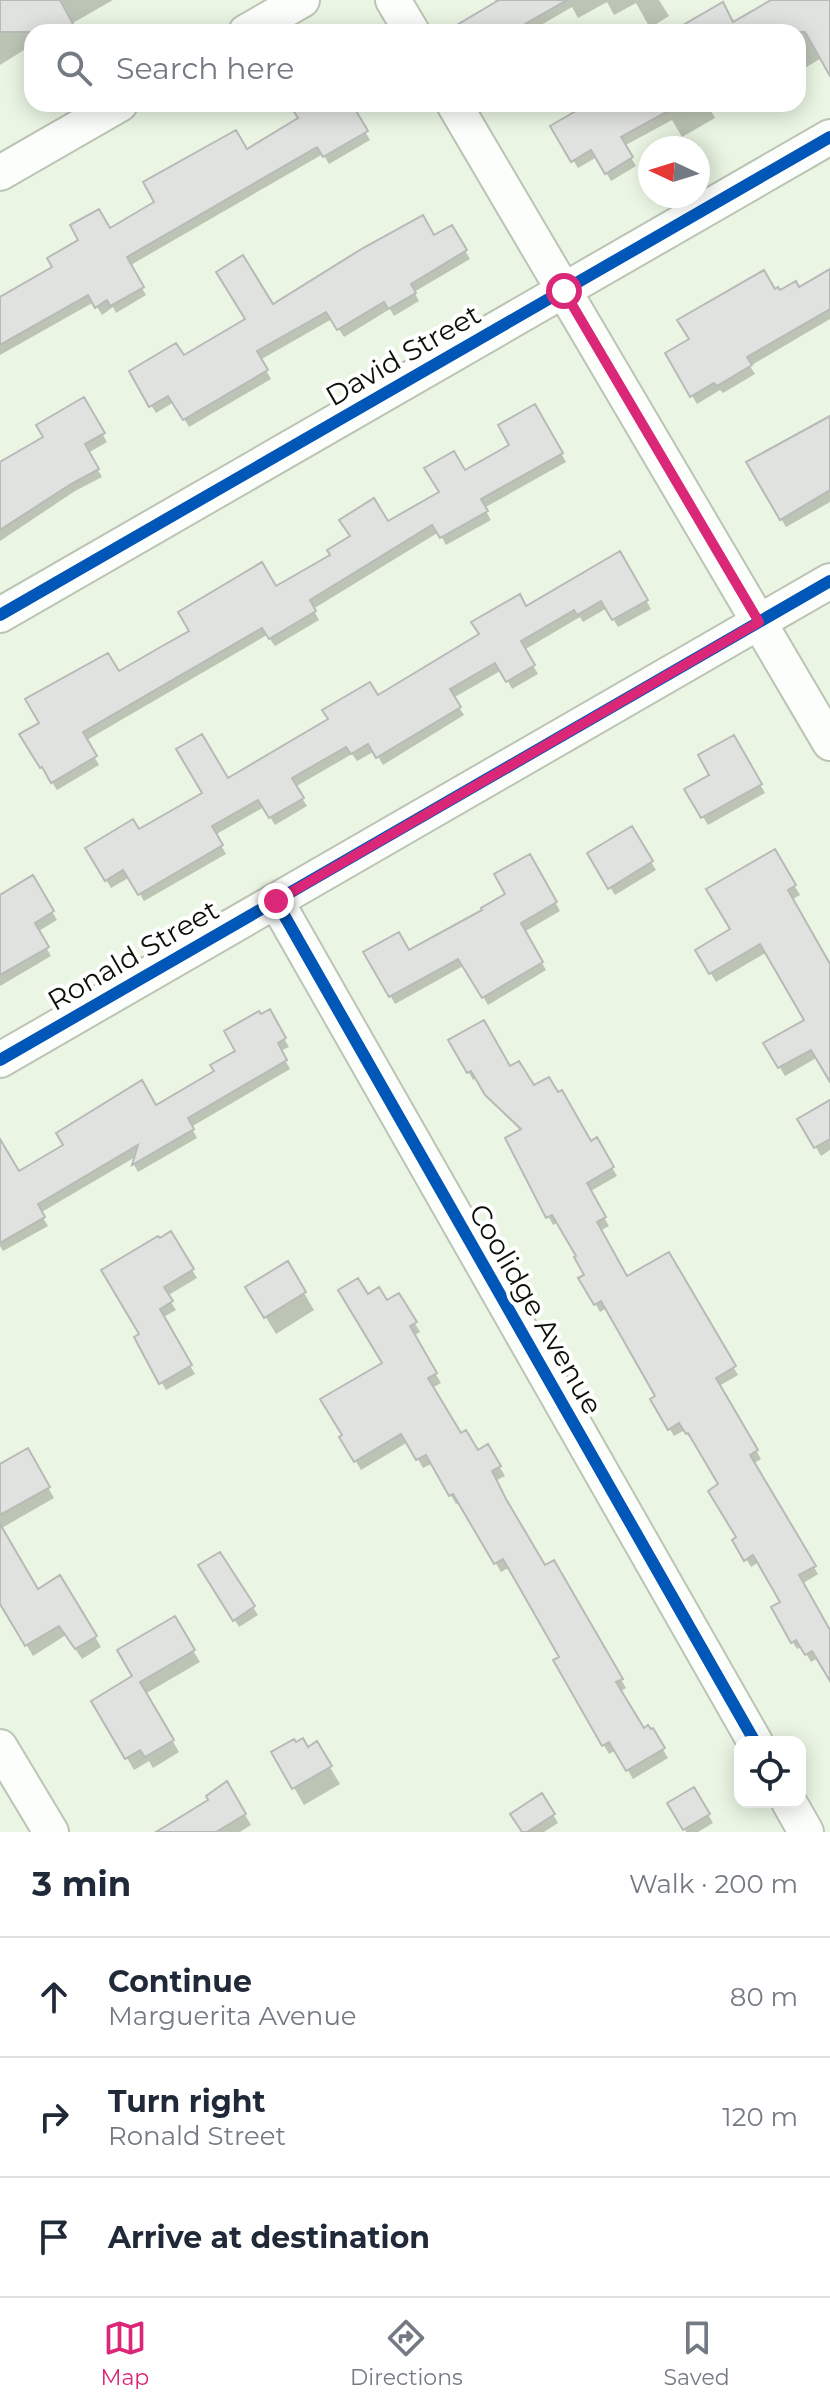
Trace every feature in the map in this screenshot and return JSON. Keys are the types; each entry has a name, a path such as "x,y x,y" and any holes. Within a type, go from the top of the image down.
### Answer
{"street":[{"path":"260,24 302,0"},
{"path":"393,0 407,24"},
{"path":"0,173 106,112"},
{"path":"459,112 830,743"},
{"name":"David Street","path":"0,615 830,137"},
{"name":"Ronald Street","path":"0,1060 830,581"},
{"name":"Coolidge Avenue","path":"276,901 752,1736"},
{"path":"0,1747 51,1832"},
{"path":"792,1808 806,1832"}],"building":[{"path":"0,0 60,0 73,24 24,24 24,32 0,32"},
{"path":"499,0 567,0 525,24 458,24"},
{"path":"771,0 830,0 830,76 806,34 806,24 685,24 723,2 733,22"},
{"path":"294,112 357,112 368,131 323,157 317,147 127,257 144,287 110,306 107,300 95,308 88,295 0,345 0,297 52,267 47,258 78,240 70,225 99,209 110,228 154,202 143,182 236,130 247,149 298,118"},
{"path":"574,112 666,112 621,137 633,157 605,174 591,150 571,162 550,126"},
{"path":"423,215 434,235 452,225 467,250 411,284 416,293 388,309 384,302 337,330 326,312 257,351 268,370 183,420 168,396 149,407 129,371 176,343 184,355 245,319 216,272 243,255 273,304"},
{"path":"830,269 830,309 747,357 752,365 717,386 714,383 690,397 665,353 689,339 677,320 764,270 775,289 778,287 780,290 796,281 799,287"},
{"path":"84,397 105,433 85,444 99,469 0,530 0,462 43,437 36,425"},
{"path":"535,404 563,453 481,499 488,511 440,538 432,525 310,600 316,611 269,639 262,628 83,732 97,756 51,783 19,734 39,723 25,699 108,653 119,671 189,631 178,612 262,562 276,586 330,555 327,550 350,536 339,520 374,498 388,521 439,492 424,468 454,451 465,470 509,445 498,425"},
{"path":"830,416 830,490 780,520 746,462"},
{"path":"620,551 648,600 612,620 601,601 577,615 574,610 521,641 535,665 506,682 495,663 450,689 461,707 376,758 368,744 351,754 346,747 292,778 304,798 269,818 258,800 212,826 223,845 138,895 123,870 105,881 85,848 133,819 139,829 202,793 176,749 202,734 228,778 328,719 322,710 370,682 378,695 479,634 471,622 520,594 526,606"},
{"path":"734,735 762,784 701,818 684,789 709,775 698,755"},
{"path":"632,826 653,861 608,889 587,853"},
{"path":"775,849 796,885 788,890 830,964 830,1082 811,1050 778,1068 763,1043 804,1020 760,944 709,974 695,950 730,929 706,889"},
{"path":"530,854 557,902 521,923 543,962 482,998 458,959 389,997 363,952 399,932 409,950 482,910 505,894 494,874"},
{"path":"33,875 54,911 35,923 49,947 0,975 0,895"},
{"path":"270,1009 286,1038 278,1043 287,1060 188,1118 194,1129 132,1165 138,1145 38,1204 45,1217 0,1243 0,1139 19,1171 63,1145 56,1133 142,1080 156,1105 214,1071 210,1065 235,1051 224,1031 259,1011 261,1014"},
{"path":"484,1020 510,1066 519,1061 534,1085 549,1077 558,1092 562,1090 591,1141 597,1137 614,1167 587,1183 606,1217 597,1222 627,1276 669,1252 736,1366 716,1378 758,1450 750,1455 816,1566 799,1575 830,1630 830,1681 812,1651 805,1655 796,1640 791,1643 771,1607 780,1602 753,1555 744,1561 732,1540 736,1537 708,1491 718,1484 679,1423 668,1430 650,1399 655,1396 601,1301 594,1305 578,1278 584,1275 576,1256 552,1215 546,1218 505,1138 521,1129 485,1095 471,1071 467,1073 448,1040"},
{"path":"830,1100 830,1139 814,1148 797,1119"},
{"path":"171,1231 194,1269 164,1287 173,1301 160,1309 192,1365 159,1384 134,1337 139,1334 101,1270"},
{"path":"288,1261 306,1292 264,1318 245,1287"},
{"path":"358,1278 368,1294 379,1287 387,1300 399,1293 417,1322 410,1326 437,1373 428,1378 461,1433 466,1430 478,1450 488,1444 501,1466 492,1471 506,1499 545,1565 554,1560 623,1679 616,1682 644,1728 648,1725 653,1728 665,1748 626,1771 609,1742 602,1746 553,1660 559,1657 503,1559 494,1564 426,1455 416,1460 401,1434 354,1462 320,1399 382,1363 338,1290"},
{"path":"28,1448 50,1487 0,1515 0,1464"},
{"path":"0,1524 38,1589 60,1575 97,1636 75,1649 59,1626 25,1646 0,1604"},
{"path":"220,1552 255,1606 233,1621 198,1565"},
{"path":"175,1616 195,1650 140,1682 174,1740 145,1757 140,1750 125,1759 91,1701 132,1676 117,1650"},
{"path":"303,1738 308,1747 317,1741 332,1766 292,1789 271,1752 294,1739 296,1742"},
{"path":"227,1781 246,1814 216,1832 156,1832 208,1800 206,1796"},
{"path":"694,1787 710,1814 683,1830 667,1803"},
{"path":"542,1793 555,1814 522,1832 510,1814"}],"cycle path":[{"path":"0,615 830,137"},
{"path":"0,1060 830,581"},
{"path":"276,901 752,1736"}],"route":[{"path":"276,901 759,622 564,291"}]}
